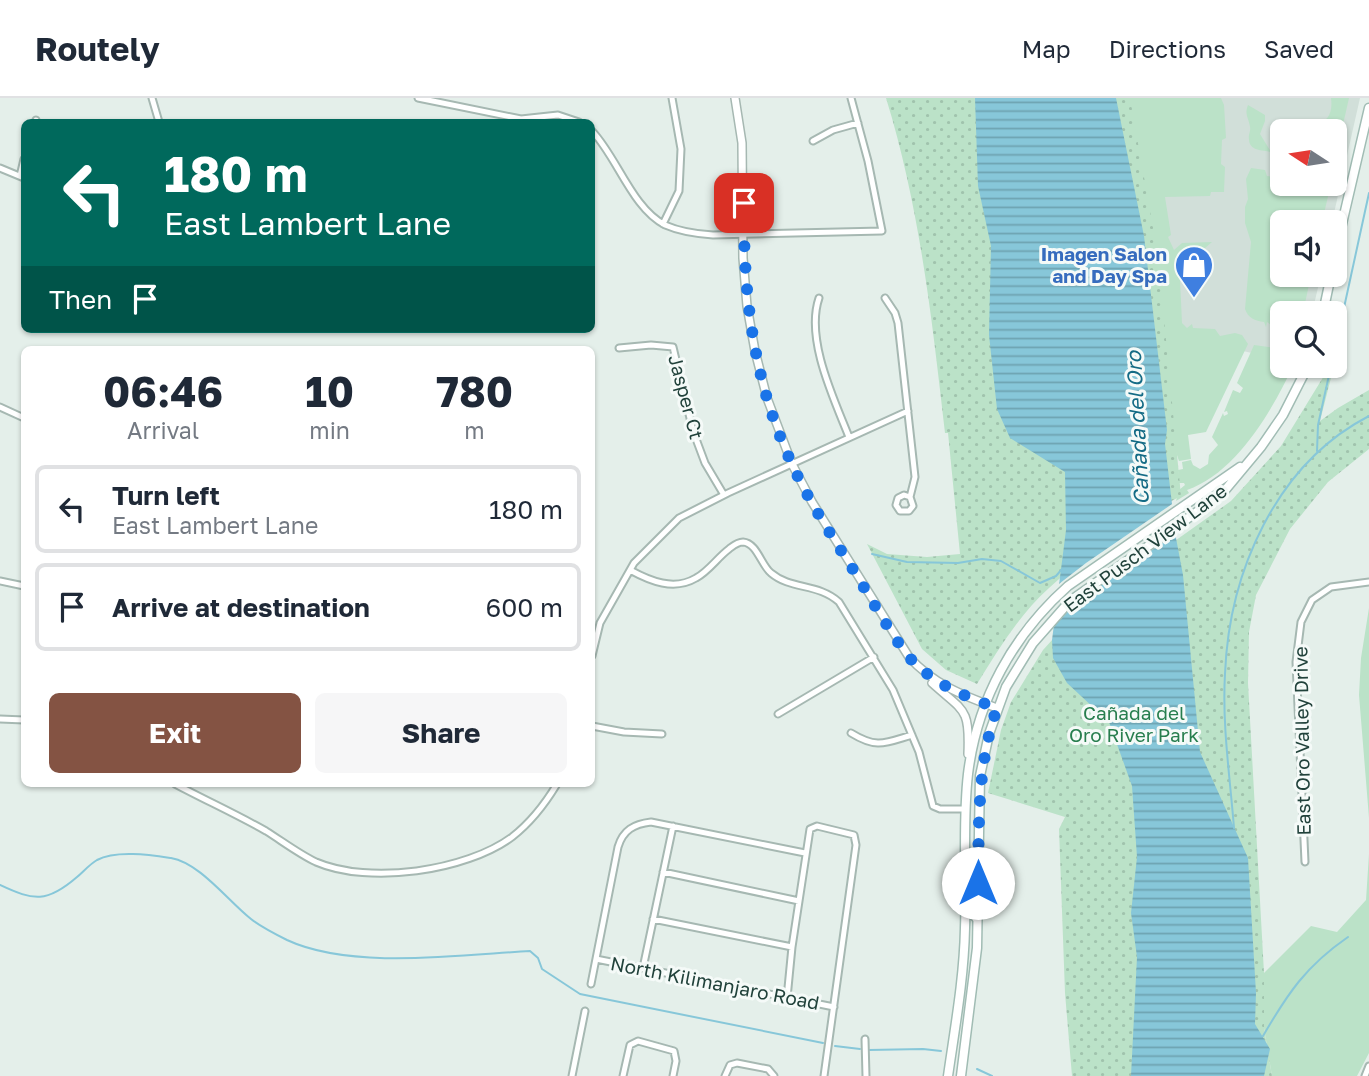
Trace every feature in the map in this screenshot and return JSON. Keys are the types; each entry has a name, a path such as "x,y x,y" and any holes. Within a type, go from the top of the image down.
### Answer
{"main road":[{"path":"1345,210 1369,108"},
{"name":"East Pusch View Lane","path":"978,920 980,776 999,704 1029,648 1066,606 1086,589 1221,495 1283,415 1302,378"},
{"name":"East Pusch View Lane","path":"965,854 968,775 976,731 992,686 1023,635 1057,596 1087,571 1250,459"},
{"path":"961,1076 974,981 978,920 972,909 971,860 965,854"},
{"path":"948,1076 963,964 965,854"}],"street":[{"path":"152,98 158,119"},
{"path":"418,98 446,101 522,119 558,115 570,119"},
{"path":"663,224 679,191 681,149 672,98"},
{"path":"735,98 742,143 745,286 755,351 767,398 792,464 812,502 888,627 909,657 965,713 968,729 968,775"},
{"path":"595,135 642,205 663,224 687,233 713,235 882,231 851,98"},
{"path":"813,141 833,130 858,123"},
{"path":"0,168 21,177"},
{"path":"819,298 815,316 819,349 849,437"},
{"path":"886,298 898,323 915,477 910,497"},
{"name":"Jasper Ct","path":"619,348 651,345 673,347 693,430 705,463 724,495"},
{"path":"0,407 21,417"},
{"path":"595,644 600,623 630,570 679,518 908,411"},
{"path":"630,570 646,579 667,584 682,583 696,579 740,542 755,549 760,561 772,574 790,583 822,590 839,602 893,690 912,735 933,806 940,810 966,809"},
{"path":"0,581 21,585"},
{"name":"East Oro Valley Drive","path":"1306,862 1296,662 1301,622 1312,600 1331,587 1369,582"},
{"path":"778,713 874,657"},
{"path":"923,671 950,690 985,704 999,704"},
{"path":"0,719 21,720"},
{"path":"595,727 624,732 662,734"},
{"path":"851,733 876,745 912,735"},
{"path":"181,787 317,862 351,872 381,875 429,869 475,856 510,838 534,816 555,787"},
{"path":"591,984 618,847 626,831 637,824 645,822 673,826 806,853"},
{"path":"643,968 673,826"},
{"path":"787,998 808,834 813,827 854,835 856,845 824,1076"},
{"path":"663,872 799,901"},
{"path":"653,919 792,947"},
{"name":"North Kilimanjaro Road","path":"596,959 834,1007"},
{"path":"572,1076 585,1011"},
{"path":"865,1039 866,1076"},
{"path":"623,1076 633,1042 674,1051 676,1061 673,1076"},
{"path":"725,1076 730,1065 737,1063 768,1069 774,1076"},
{"path":"1365,1076 1369,1066"}],"shaded area":[{"path":"1130,98 1360,98 1348,151 1348,119 1270,119 1270,196 1338,196 1335,210 1270,210 1270,287 1318,287 1315,301 1270,301 1270,357 1176,336"}],"green space":[{"path":"886,98 1130,98 1158,256 1181,496 1105,544 1038,598 1001,646 977,684 946,670 922,649 867,544 887,554 927,557 960,554 948,433 945,433 923,264 908,181"},
{"path":"1123,98 1221,98 1224,105 1226,138 1222,140 1221,164 1225,167 1224,192 1211,192 1210,196 1165,197 1171,235 1168,237 1174,250 1182,243 1212,242 1204,249 1189,249 1179,258 1182,323 1187,328 1192,324 1193,328 1215,329 1220,336 1235,333 1242,335 1248,344 1206,432 1188,435 1191,459 1179,461 1176,452"},
{"path":"1331,98 1349,98 1344,119 1326,119 1331,108"},
{"path":"1248,105 1265,115 1260,134 1270,152 1251,146 1246,111"},
{"path":"1251,168 1265,170 1270,176 1270,196 1328,196 1325,210 1270,210 1270,287 1308,287 1306,301 1270,301 1270,324 1267,322 1266,327 1264,322 1250,317 1245,309 1251,242 1245,223 1248,199 1246,179"},
{"path":"1254,345 1270,347 1270,378 1287,378 1263,421 1237,455 1221,470 1205,482 1187,490 1189,493 1176,501 1179,490 1185,485 1179,483 1178,470 1183,469 1182,462 1191,460 1193,465 1200,469 1208,464 1209,455 1218,445 1212,437 1223,413 1224,416 1228,414 1227,411 1224,412 1233,390 1240,393 1243,388 1237,383"},
{"name":"Cañada del Oro River Park","path":"1323,378 1331,378 1320,421 1369,390 1369,449 1328,482 1290,529 1256,595 1249,632 1248,683 1264,973 1264,1028 1272,1076 1072,1076 1065,993 1059,829 1065,817 988,793 1001,730 1011,702 1043,650 1073,617 1113,585 1231,501 1281,446"},
{"path":"1369,608 1369,818 1359,695 1361,658"},
{"path":"1369,854 1369,1053 1357,1076 1272,1076 1264,1028 1264,973 1311,926 1337,932 1366,900"}],"water":[{"name":"Cañada del Oro","path":"975,98 1116,98 1144,236 1167,430 1165,444 1183,575 1200,752 1248,858 1256,993 1255,1024 1270,1049 1264,1076 1131,1076 1137,957 1131,913 1137,857 1132,786 1109,722 1067,683 1053,658 1052,640 1066,530 1065,472 1010,438 997,409 989,335 991,246 978,186"}],"pier":[{"path":"1175,502 1179,532 1097,587 1070,609 1049,632 1055,587"}],"waterway":[{"path":"1345,301 1369,193"},
{"path":"1317,451 1318,425 1328,378"},
{"path":"1234,828 1224,693 1229,636 1236,597 1248,560 1264,525 1284,492 1308,462 1336,437 1369,416"},
{"path":"872,554 907,562 958,563 982,559 1001,561 1040,583 1056,576 1062,569"},
{"path":"0,885 22,894 40,897 57,891 94,862 105,857 133,854 171,858 182,861 203,875 259,925 287,940 313,949 374,958 530,951 538,958 542,969 580,994 823,1043"},
{"path":"1263,1036 1299,981 1348,937"},
{"path":"835,1046 860,1049"},
{"path":"869,1050 941,1051"},
{"path":"977,1069 992,1076"}],"place":[{"name":"Imagen Salon and Day Spa","path":"1194,299"}],"route":[{"path":"744,203 745,286 755,351 767,398 792,464 812,502 909,657 923,671 950,690 997,708 980,776 978,883"}]}
